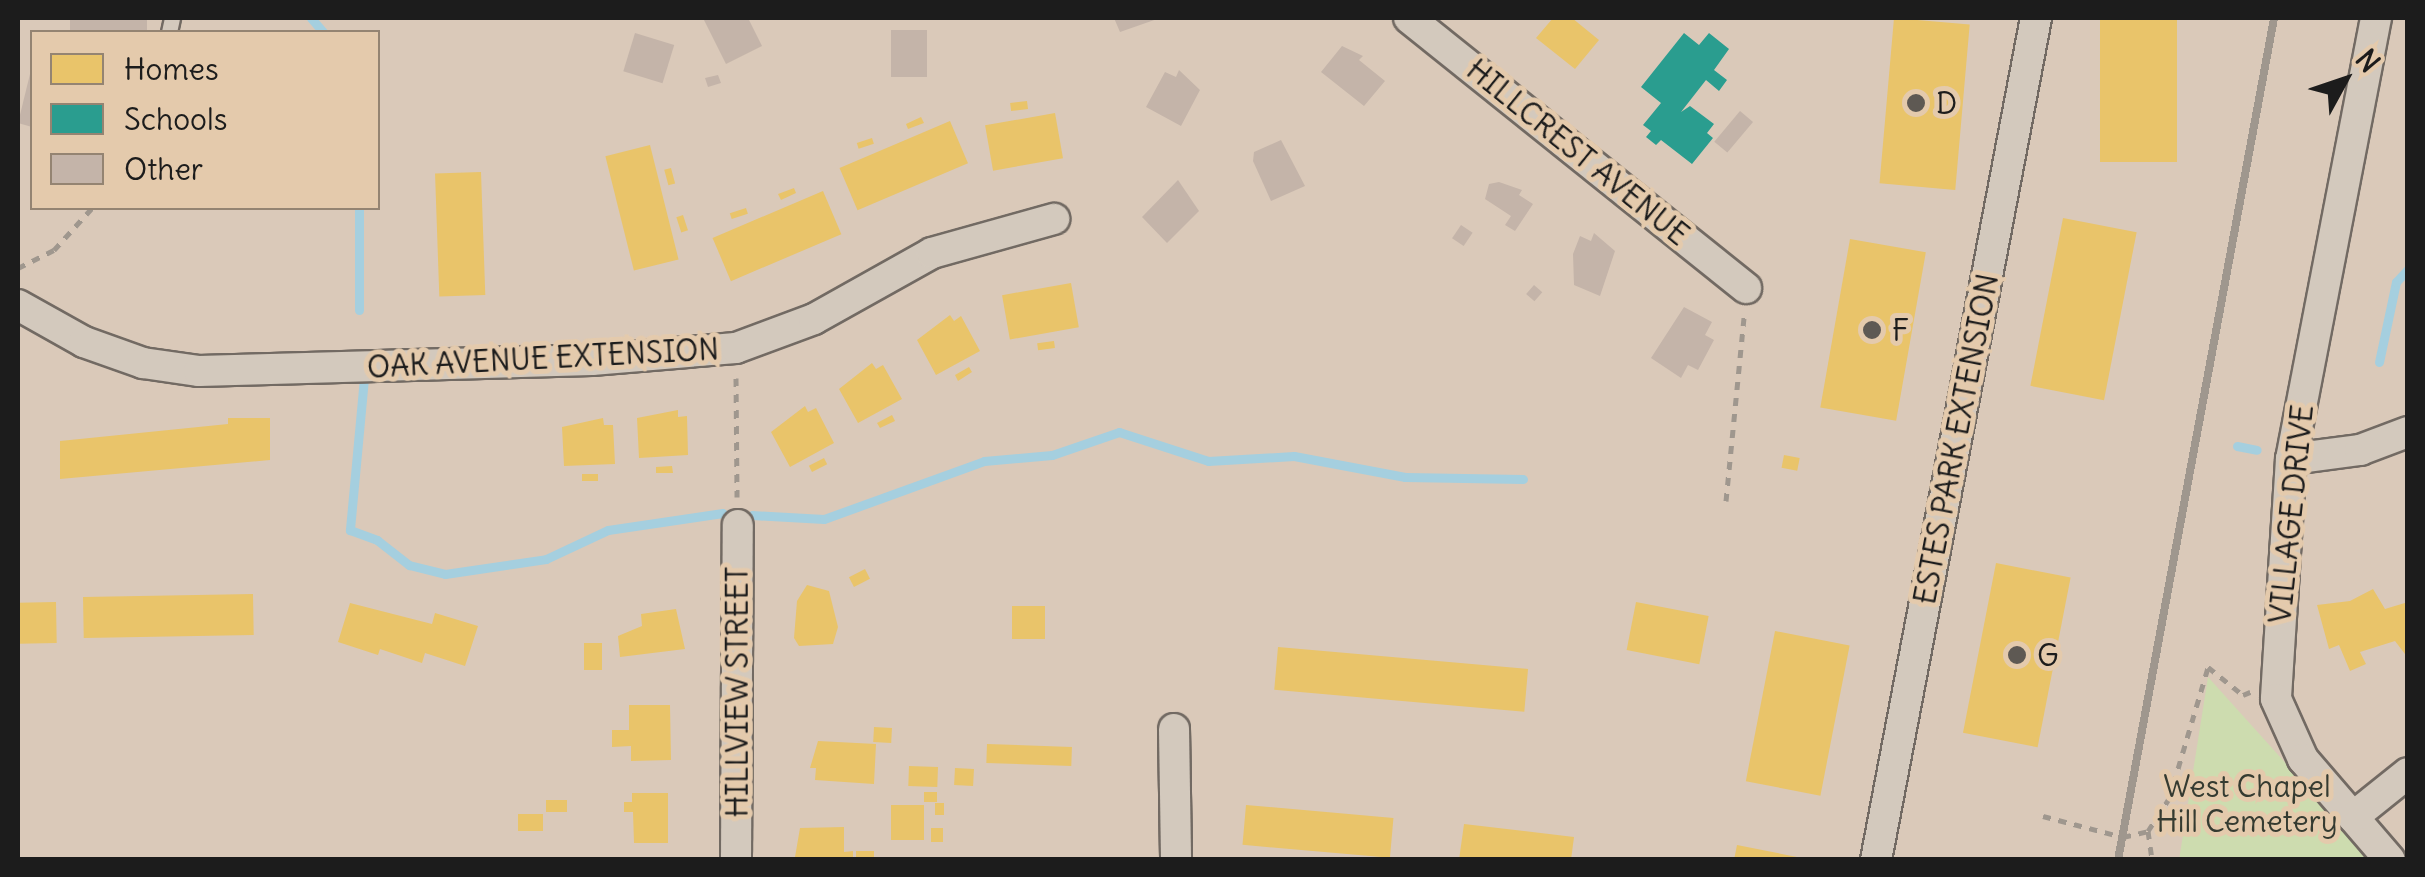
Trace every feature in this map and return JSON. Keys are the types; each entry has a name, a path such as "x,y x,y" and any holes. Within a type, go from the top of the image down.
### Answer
{"street":[{"name":"HILLCREST AVENUE","path":"1409,18 1746,288"},
{"name":"ESTES PARK EXTENSION","path":"1876,860 2036,18"},
{"name":"VILLAGE DRIVE","path":"2376,18 2290,458 2276,700 2302,760 2390,860"},
{"name":"OAK AVENUE EXTENSION","path":"18,306 84,342 143,363 199,371 592,360 736,348 814,319 932,253 1054,220"},
{"path":"2290,458 2360,450 2408,432"},
{"name":"HILLVIEW STREET","path":"736,860 738,524"},
{"path":"1174,729 1176,860"},
{"path":"2353,818 2408,773"}],"path":[{"path":"18,268 54,250 90,210"},
{"path":"1726,502 1746,288"},
{"path":"736,348 738,524"},
{"path":"2152,860 2148,831 2169,800 2208,668 2243,695 2276,680"},
{"path":"2044,816 2123,837 2148,831"}],"green space":[{"name":"West Chapel Hill Cemetery","path":"2208,677 2372,859 2179,860"}],"building: Homes":[{"path":"1553,18 1572,18 1599,40 1575,69 1536,38"},
{"name":"D","path":"1894,18 1970,25 1955,190 1880,183"},
{"path":"2100,18 2177,18 2177,162 2100,162"},
{"path":"1027,101 1028,109 1011,111 1010,103"},
{"path":"1055,113 1063,158 993,171 985,125"},
{"path":"921,117 924,123 908,129 906,124"},
{"path":"950,121 968,163 858,210 840,168"},
{"path":"872,138 874,144 859,149 857,143"},
{"path":"650,145 679,259 634,271 605,156"},
{"path":"671,168 675,183 668,185 664,170"},
{"path":"481,172 485,295 439,297 435,174"},
{"path":"794,188 796,193 781,200 778,194"},
{"path":"823,191 841,234 731,281 713,238"},
{"path":"746,208 748,214 732,219 730,213"},
{"path":"683,215 688,230 681,232 676,217"},
{"path":"2063,218 2137,232 2104,400 2030,386"},
{"name":"F","path":"1850,239 1926,252 1896,421 1820,407"},
{"path":"1071,283 1079,327 1010,339 1002,295"},
{"path":"950,315 954,321 961,316 980,351 936,375 917,340"},
{"path":"1054,341 1055,348 1038,350 1037,343"},
{"path":"872,363 876,369 883,365 902,399 858,423 839,389"},
{"path":"969,367 972,372 958,381 955,375"},
{"path":"805,406 808,412 816,408 834,443 790,467 771,432"},
{"path":"678,410 678,417 687,416 688,455 639,458 637,418"},
{"path":"892,415 895,421 880,428 877,423"},
{"path":"228,418 270,418 270,460 60,479 60,441 228,424"},
{"path":"603,418 604,425 613,425 615,464 564,466 562,427"},
{"path":"1784,455 1800,458 1797,471 1782,468"},
{"path":"824,458 827,464 812,472 809,466"},
{"path":"672,466 673,473 656,473 656,467"},
{"path":"582,474 598,474 598,481 582,481"},
{"name":"G","path":"1996,563 2071,578 2038,747 1963,733"},
{"path":"865,569 870,579 854,587 849,577"},
{"path":"807,585 829,591 838,627 833,644 799,646 794,638 797,601"},
{"path":"2373,589 2385,609 2408,602 2408,658 2395,641 2360,652 2366,664 2350,671 2339,645 2329,649 2317,605 2350,601"},
{"path":"253,594 254,635 84,638 83,597"},
{"path":"56,602 57,643 19,644 18,603"},
{"path":"1636,602 1709,616 1699,664 1627,650"},
{"path":"350,603 432,624 435,613 478,626 465,666 425,653 422,663 380,649 378,655 338,642"},
{"path":"1012,606 1045,606 1045,639 1012,639"},
{"path":"676,609 685,649 620,657 618,636 642,626 641,614"},
{"path":"1775,631 1850,646 1820,796 1746,781"},
{"path":"584,643 602,643 602,670 584,670"},
{"path":"1278,647 1528,669 1524,712 1274,690"},
{"path":"629,705 670,705 671,760 631,761 631,746 612,747 612,730 629,730"},
{"path":"874,727 892,728 891,743 873,742"},
{"path":"818,741 876,744 874,784 815,780 816,768 810,768"},
{"path":"987,744 1072,747 1071,766 986,763"},
{"path":"909,766 938,767 937,787 908,786"},
{"path":"955,768 974,769 973,786 954,785"},
{"path":"924,792 937,792 937,802 924,802"},
{"path":"632,793 668,793 668,843 634,843 633,812 624,812 624,802 632,802"},
{"path":"546,800 567,800 567,812 546,812"},
{"path":"935,803 944,803 944,815 935,815"},
{"path":"891,805 924,805 924,840 891,840"},
{"path":"1246,805 1393,818 1390,858 1243,845"},
{"path":"518,814 543,814 543,831 518,831"},
{"path":"1464,824 1574,837 1571,860 1459,860"},
{"path":"844,827 844,852 853,851 853,860 795,857 800,828"},
{"path":"931,828 943,828 943,842 931,842"},
{"path":"1737,845 1802,858 1802,860 1734,860"},
{"path":"856,851 874,851 874,860 856,860"}],"building: Schools":[{"path":"1684,33 1699,45 1709,33 1729,49 1714,70 1727,80 1719,91 1706,80 1681,112 1690,106 1714,124 1707,133 1713,138 1692,164 1661,140 1656,145 1646,137 1651,131 1643,125 1661,103 1641,87"}],"building: Other":[{"path":"70,18 147,18 147,30 70,30"},
{"path":"703,18 748,18 762,46 726,64"},
{"path":"1114,18 1160,18 1120,32"},
{"path":"891,30 927,30 927,77 891,77"},
{"path":"635,33 674,45 663,83 623,71"},
{"path":"1342,46 1363,56 1359,60 1385,81 1364,106 1321,72"},
{"path":"1179,70 1200,90 1181,126 1146,107 1165,72 1176,77"},
{"path":"30,74 30,126 18,123"},
{"path":"718,75 721,83 708,87 705,78"},
{"path":"1740,111 1753,122 1727,153 1714,142"},
{"path":"1281,140 1305,186 1271,201 1253,161 1254,152"},
{"path":"1178,180 1199,211 1167,243 1142,217"},
{"path":"1499,182 1522,190 1519,195 1533,204 1515,231 1505,225 1511,216 1485,199 1489,184"},
{"path":"1461,225 1473,233 1464,246 1452,238"},
{"path":"1594,233 1615,251 1600,296 1574,285 1573,254 1580,236 1591,241"},
{"path":"1534,285 1542,292 1534,301 1526,294"},
{"path":"1684,307 1712,322 1705,335 1714,340 1698,370 1688,365 1681,378 1651,358"}],"waterway":[{"path":"311,18 321,30"},
{"path":"359,210 359,310"},
{"path":"2379,362 2396,282 2408,269"},
{"path":"364,378 350,530 377,540 409,565 445,574 546,559 608,530 723,513"},
{"path":"752,515 824,519 984,461 1052,455 1119,432 1208,461 1294,456 1405,477 1523,479"},
{"path":"2237,446 2257,450"}],"railway":[{"path":"2118,860 2274,18"}],"place":[{"name":"D","path":"1916,103"},
{"name":"F","path":"1872,330"},
{"name":"G","path":"2017,655"}]}
